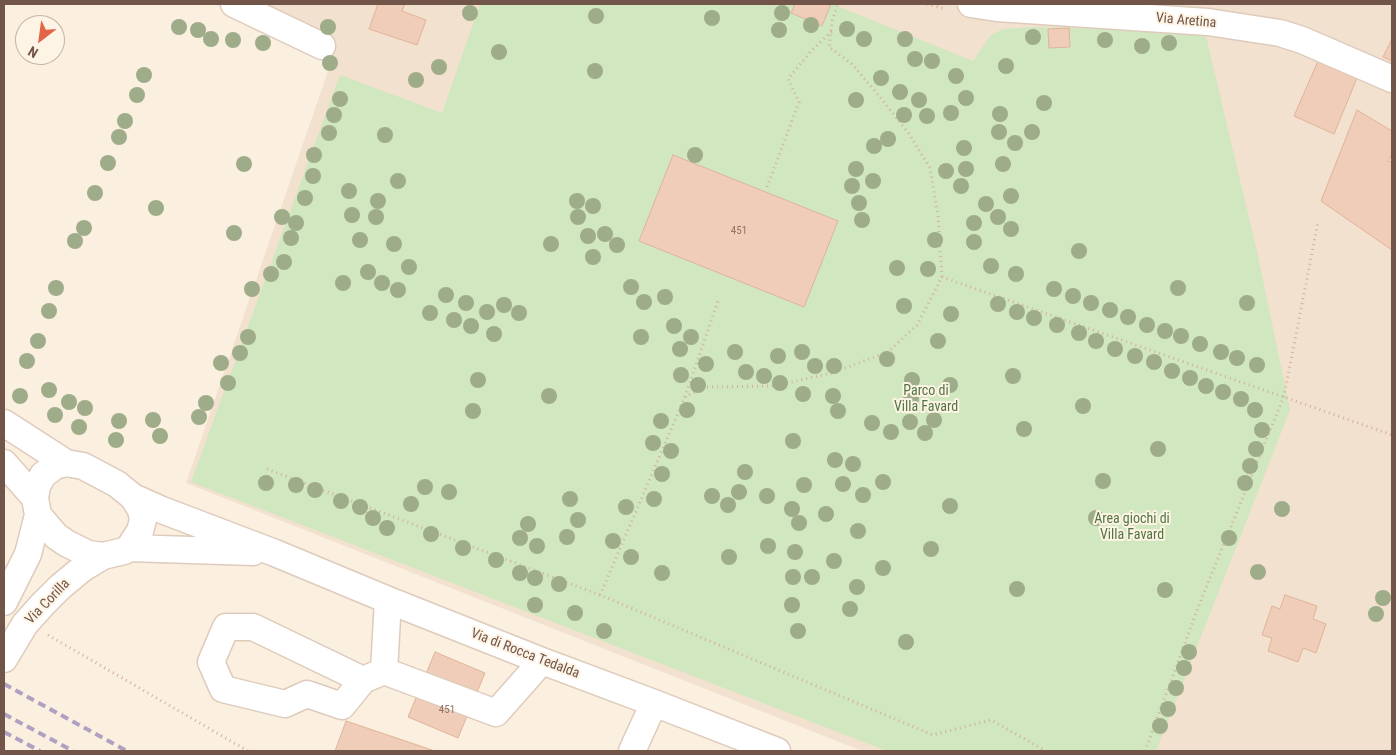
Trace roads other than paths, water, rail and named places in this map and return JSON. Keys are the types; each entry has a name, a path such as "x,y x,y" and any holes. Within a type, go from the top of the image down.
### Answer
{"street":[{"path":"234,4 322,46"},
{"name":"Via Aretina","path":"971,4 997,8 1208,22 1280,33 1302,40 1392,79"},
{"name":"Via di Rocca Tedalda","path":"4,423 66,463 83,466 117,484 134,497 162,510 275,553 542,661 778,751"},
{"path":"4,463 36,506 46,525 66,544 88,554 103,556"},
{"path":"4,602 28,554 36,506 37,486 43,476 55,466 66,463"},
{"path":"129,548 140,531 143,520 141,510 134,497"},
{"name":"Via di Rocca Tedalda","path":"103,556 129,548 275,553"},
{"name":"Via Corilla","path":"4,659 25,624 60,587 83,568 103,556"},
{"path":"388,600 373,676 342,706 307,694 285,704 224,689 211,662 226,627 253,627 373,676 496,713 542,661"},
{"path":"632,751 654,703"}],"railway":[{"path":"4,684 127,751"},
{"path":"4,714 73,751"},
{"path":"4,732 40,751"}],"park label":[{"name":"Parco di Villa Favard","path":"926,400"},
{"name":"Area giochi di Villa Favard","path":"1132,528"}]}
